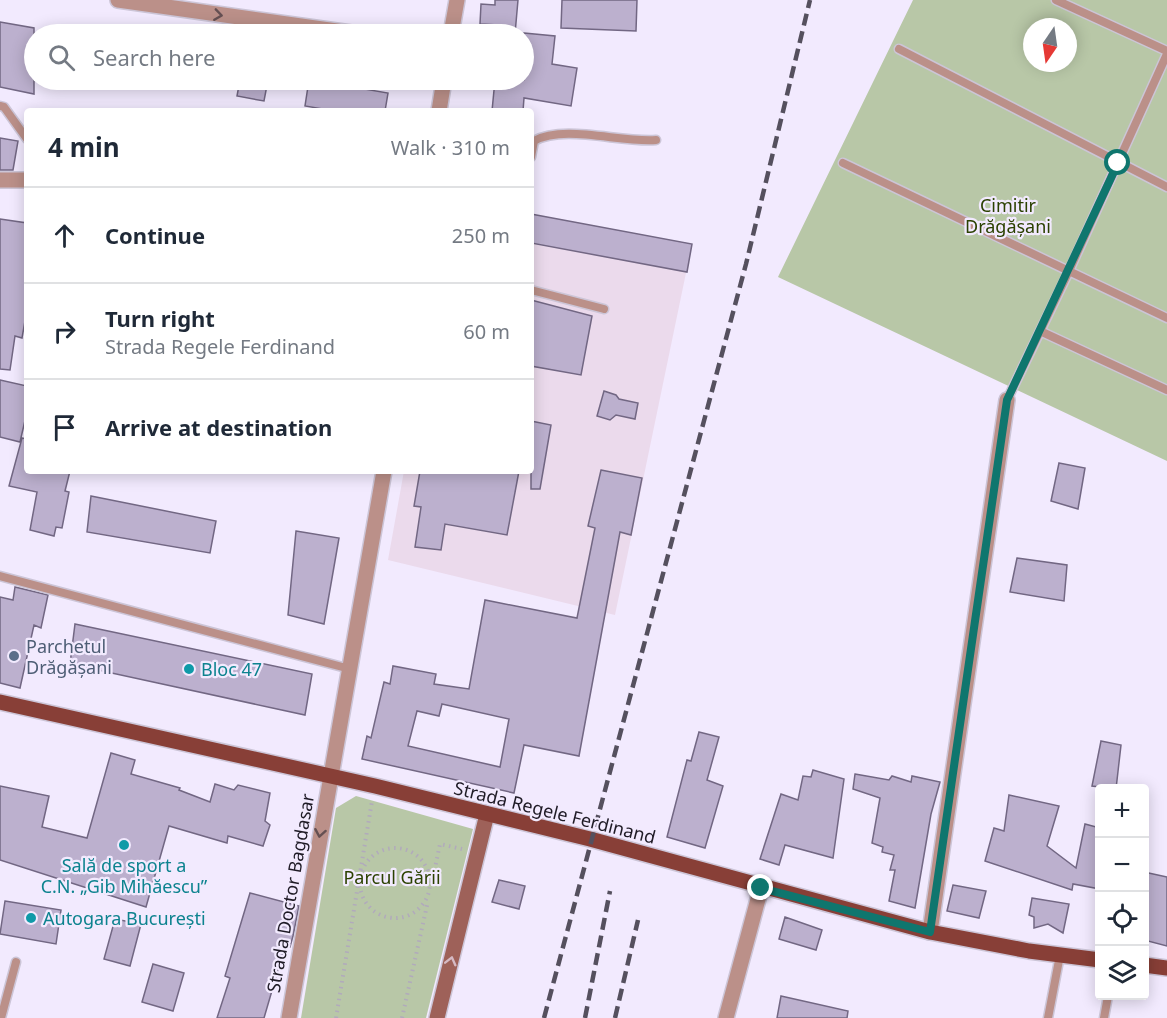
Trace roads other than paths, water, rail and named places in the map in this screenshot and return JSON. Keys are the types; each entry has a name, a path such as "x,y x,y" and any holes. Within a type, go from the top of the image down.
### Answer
{"main road":[{"name":"Strada Regele Ferdinand","path":"0,702 330,775 590,839 761,888 930,932 1095,959"},
{"path":"1149,966 1167,968"}],"street":[{"path":"118,0 194,5 301,24"},
{"path":"453,24 457,0"},
{"path":"439,108 442,90"},
{"path":"0,180 24,181"},
{"path":"930,932 1007,400"},
{"name":"Strada Doctor Bagdasar","path":"289,1018 383,474"},
{"path":"437,1018 487,814"},
{"path":"726,1018 761,888"}],"lane":[{"path":"1007,400 1068,273 1167,53 1056,0"},
{"path":"899,49 1167,187"},
{"path":"0,106 4,107 24,135"},
{"path":"534,141 545,135 591,136 636,142 656,140"},
{"path":"843,164 1068,273 1167,318"},
{"path":"534,291 604,309"},
{"path":"1040,331 1167,390"},
{"path":"0,576 350,669"},
{"path":"1048,1018 1060,955"},
{"path":"1,1018 16,962"},
{"path":"1104,1018 1107,1000"}],"railway":[{"path":"544,1018 746,264 810,0"},
{"path":"585,1018 610,891"},
{"path":"615,1018 638,920"}],"place":[{"name":"Parchetul Drăgășani","path":"14,656"},
{"name":"Bloc 47","path":"189,669"},
{"name":"Sală de sport a C.N. „Gib Mihăescu”","path":"124,845"},
{"name":"Autogara București","path":"31,918"}],"park label":[{"name":"Cimitir Drăgășani","path":"1008,215"},
{"name":"Parcul Gării","path":"392,877"}]}
